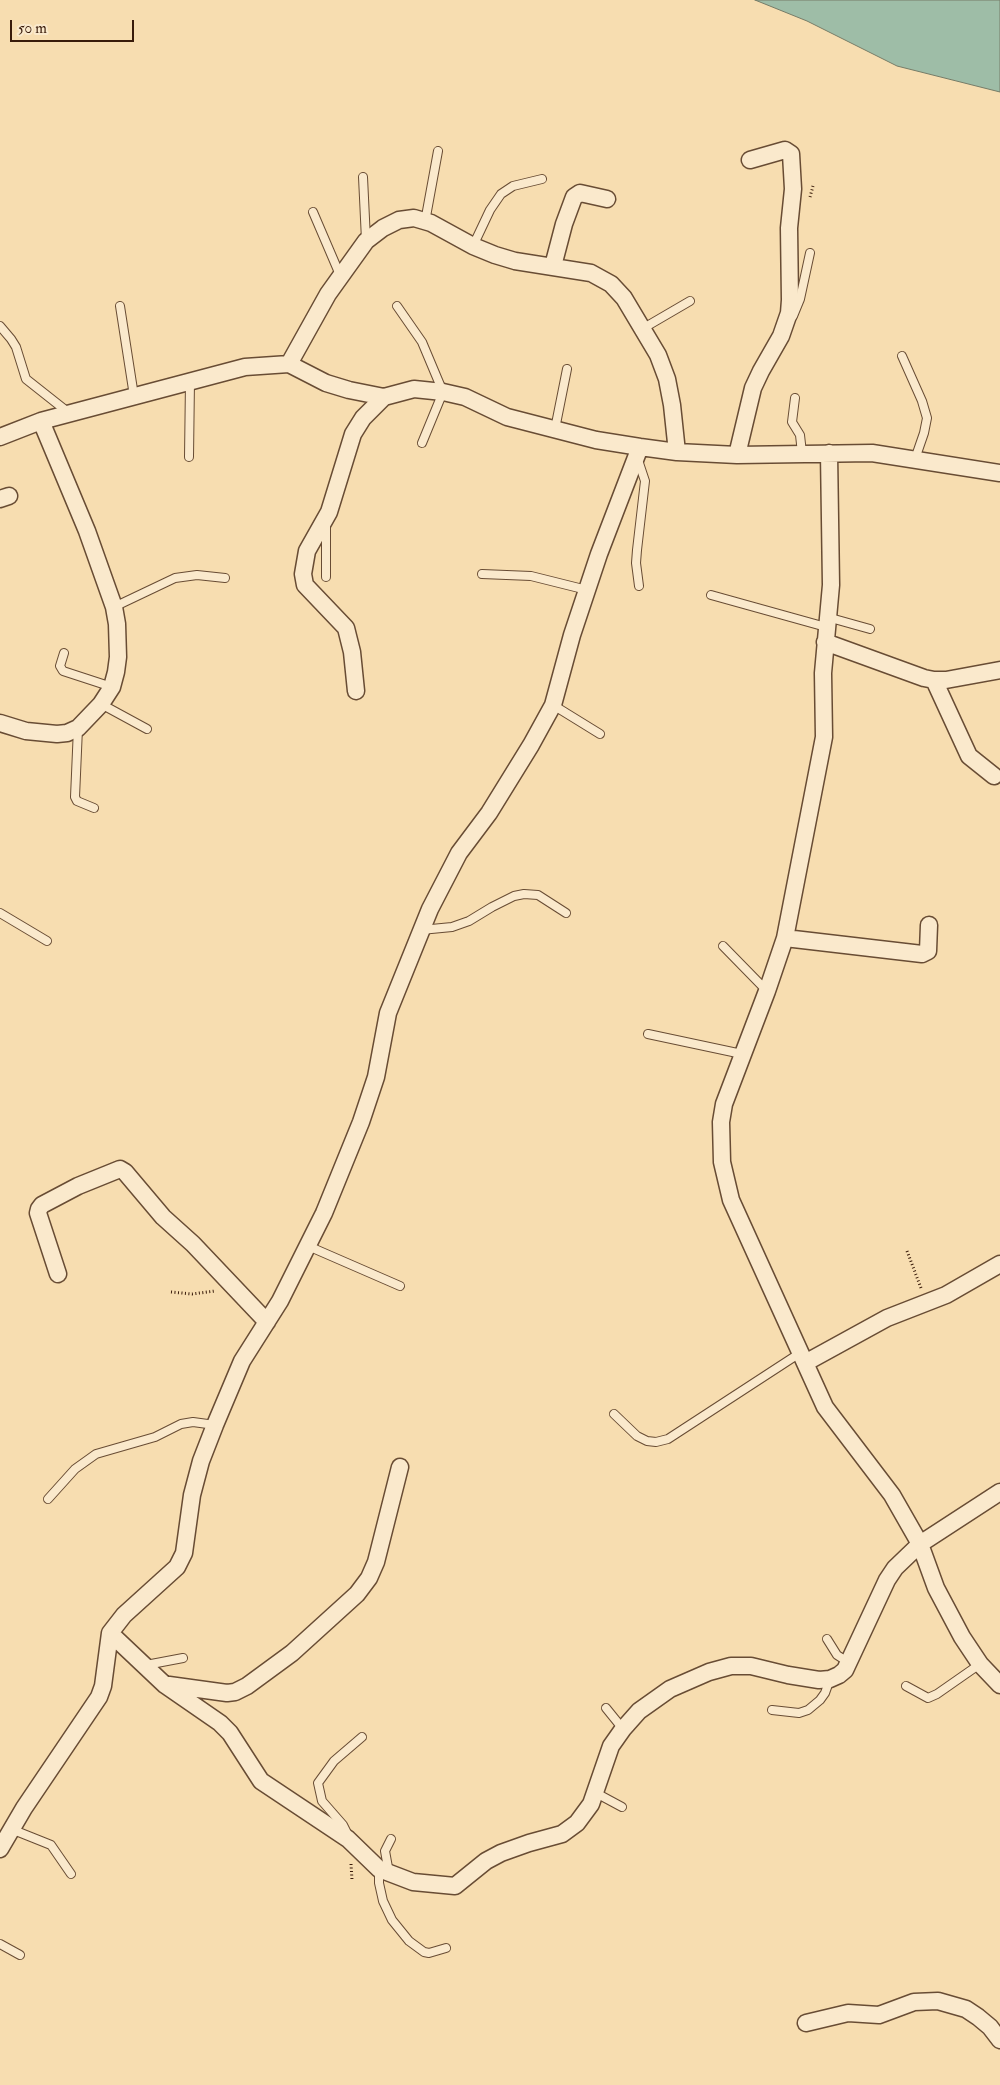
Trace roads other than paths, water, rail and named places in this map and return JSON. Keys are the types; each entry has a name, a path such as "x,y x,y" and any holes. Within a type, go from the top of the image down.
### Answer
{"street":[{"path":"737,455 753,388 786,323 790,300 789,228 793,189 793,159 791,154 785,150 750,160"},
{"path":"553,266 564,224 574,197 580,193 607,198"},
{"path":"289,364 320,308 366,241 383,228 399,220 414,218 473,246 515,261 591,273 611,284 624,298 658,355 667,379 677,452"},
{"path":"0,437 41,421 245,367 289,364 326,383 348,390 384,397 414,389 443,392 465,398 507,417 639,451 737,455 872,453 999,469"},
{"path":"356,691 352,652 346,628 305,585 303,579 307,551 326,518 353,434 363,418 384,397"},
{"path":"0,723 26,731 57,734 67,733 78,728 101,704 112,687 118,657 117,624 114,607 87,531 41,421"},
{"path":"0,1848 99,1697 104,1686 110,1634 124,1615 177,1567 184,1552 192,1495 201,1461 214,1425 242,1361 280,1301 324,1213 362,1122 376,1077 388,1013 430,909 459,853 489,813 553,705 587,590 618,500 639,451"},
{"path":"829,453 831,585 823,673 824,737 785,938 724,1104 721,1122 722,1162 731,1200 825,1406 892,1495 920,1544 936,1588 962,1637 980,1664 1000,1685"},
{"path":"826,629 924,678 946,680 1000,670"},
{"path":"934,680 969,756 994,776"},
{"path":"785,938 922,954 928,951 929,925"},
{"path":"58,1274 38,1213 39,1209 78,1186 120,1170 124,1172 163,1217 267,1322"},
{"path":"803,1358 887,1318 946,1295 1000,1264"},
{"path":"165,1684 227,1693 241,1689 292,1653 357,1594 369,1578 376,1562 400,1467"},
{"path":"110,1634 165,1684 220,1723 230,1733 261,1781 348,1839 384,1871 413,1882 455,1886 486,1861 501,1853 562,1834 577,1822 591,1804 596,1793 611,1746 639,1711 670,1688 709,1672 731,1666 751,1666 819,1680 830,1679 839,1675 845,1670 886,1580 908,1554 920,1544 1000,1492"},
{"path":"806,2023 848,2013 879,2015 914,2002 938,2001 966,2009 978,2016 1000,2040"}],"lane":[{"path":"425,222 438,151"},
{"path":"362,177 366,241"},
{"path":"473,246 490,210 502,194 514,186 542,179"},
{"path":"313,212 341,276"},
{"path":"786,323 798,306 810,253"},
{"path":"642,329 690,302"},
{"path":"120,306 134,396"},
{"path":"397,306 422,342 443,392 422,443"},
{"path":"0,326 16,347 26,379 70,414"},
{"path":"902,356 922,401 927,418 915,459"},
{"path":"555,429 567,369"},
{"path":"189,457 190,381"},
{"path":"794,398 792,422 800,435 802,453"},
{"path":"639,451 645,481 636,563 640,586"},
{"path":"326,518 326,577"},
{"path":"482,574 531,576 587,590"},
{"path":"114,607 175,578 197,575 225,578"},
{"path":"711,595 826,629 870,629"},
{"path":"64,653 60,666 63,671 112,687"},
{"path":"101,704 147,729"},
{"path":"553,705 600,734"},
{"path":"78,728 75,797 77,800 94,808"},
{"path":"421,930 452,928 469,921 514,896 524,894 538,896 566,913"},
{"path":"0,913 47,941"},
{"path":"723,946 767,991"},
{"path":"648,1034 742,1054"},
{"path":"308,1246 400,1286"},
{"path":"614,1414 637,1436 647,1441 656,1442 668,1438 803,1358"},
{"path":"48,1499 75,1469 96,1454 156,1437 182,1424 193,1422 214,1425"},
{"path":"827,1639 837,1655 848,1662"},
{"path":"143,1666 183,1658"},
{"path":"906,1686 928,1698 938,1694 980,1664"},
{"path":"772,1710 799,1713 808,1710 825,1693 830,1679"},
{"path":"606,1708 623,1729"},
{"path":"348,1839 343,1825 322,1801 318,1784 334,1761 362,1737"},
{"path":"596,1793 622,1807"},
{"path":"11,1829 50,1845 71,1874"},
{"path":"391,1839 385,1851 384,1871 379,1883 383,1901 392,1920 409,1941 424,1952 429,1953 446,1948"},
{"path":"0,1944 20,1955"}]}
